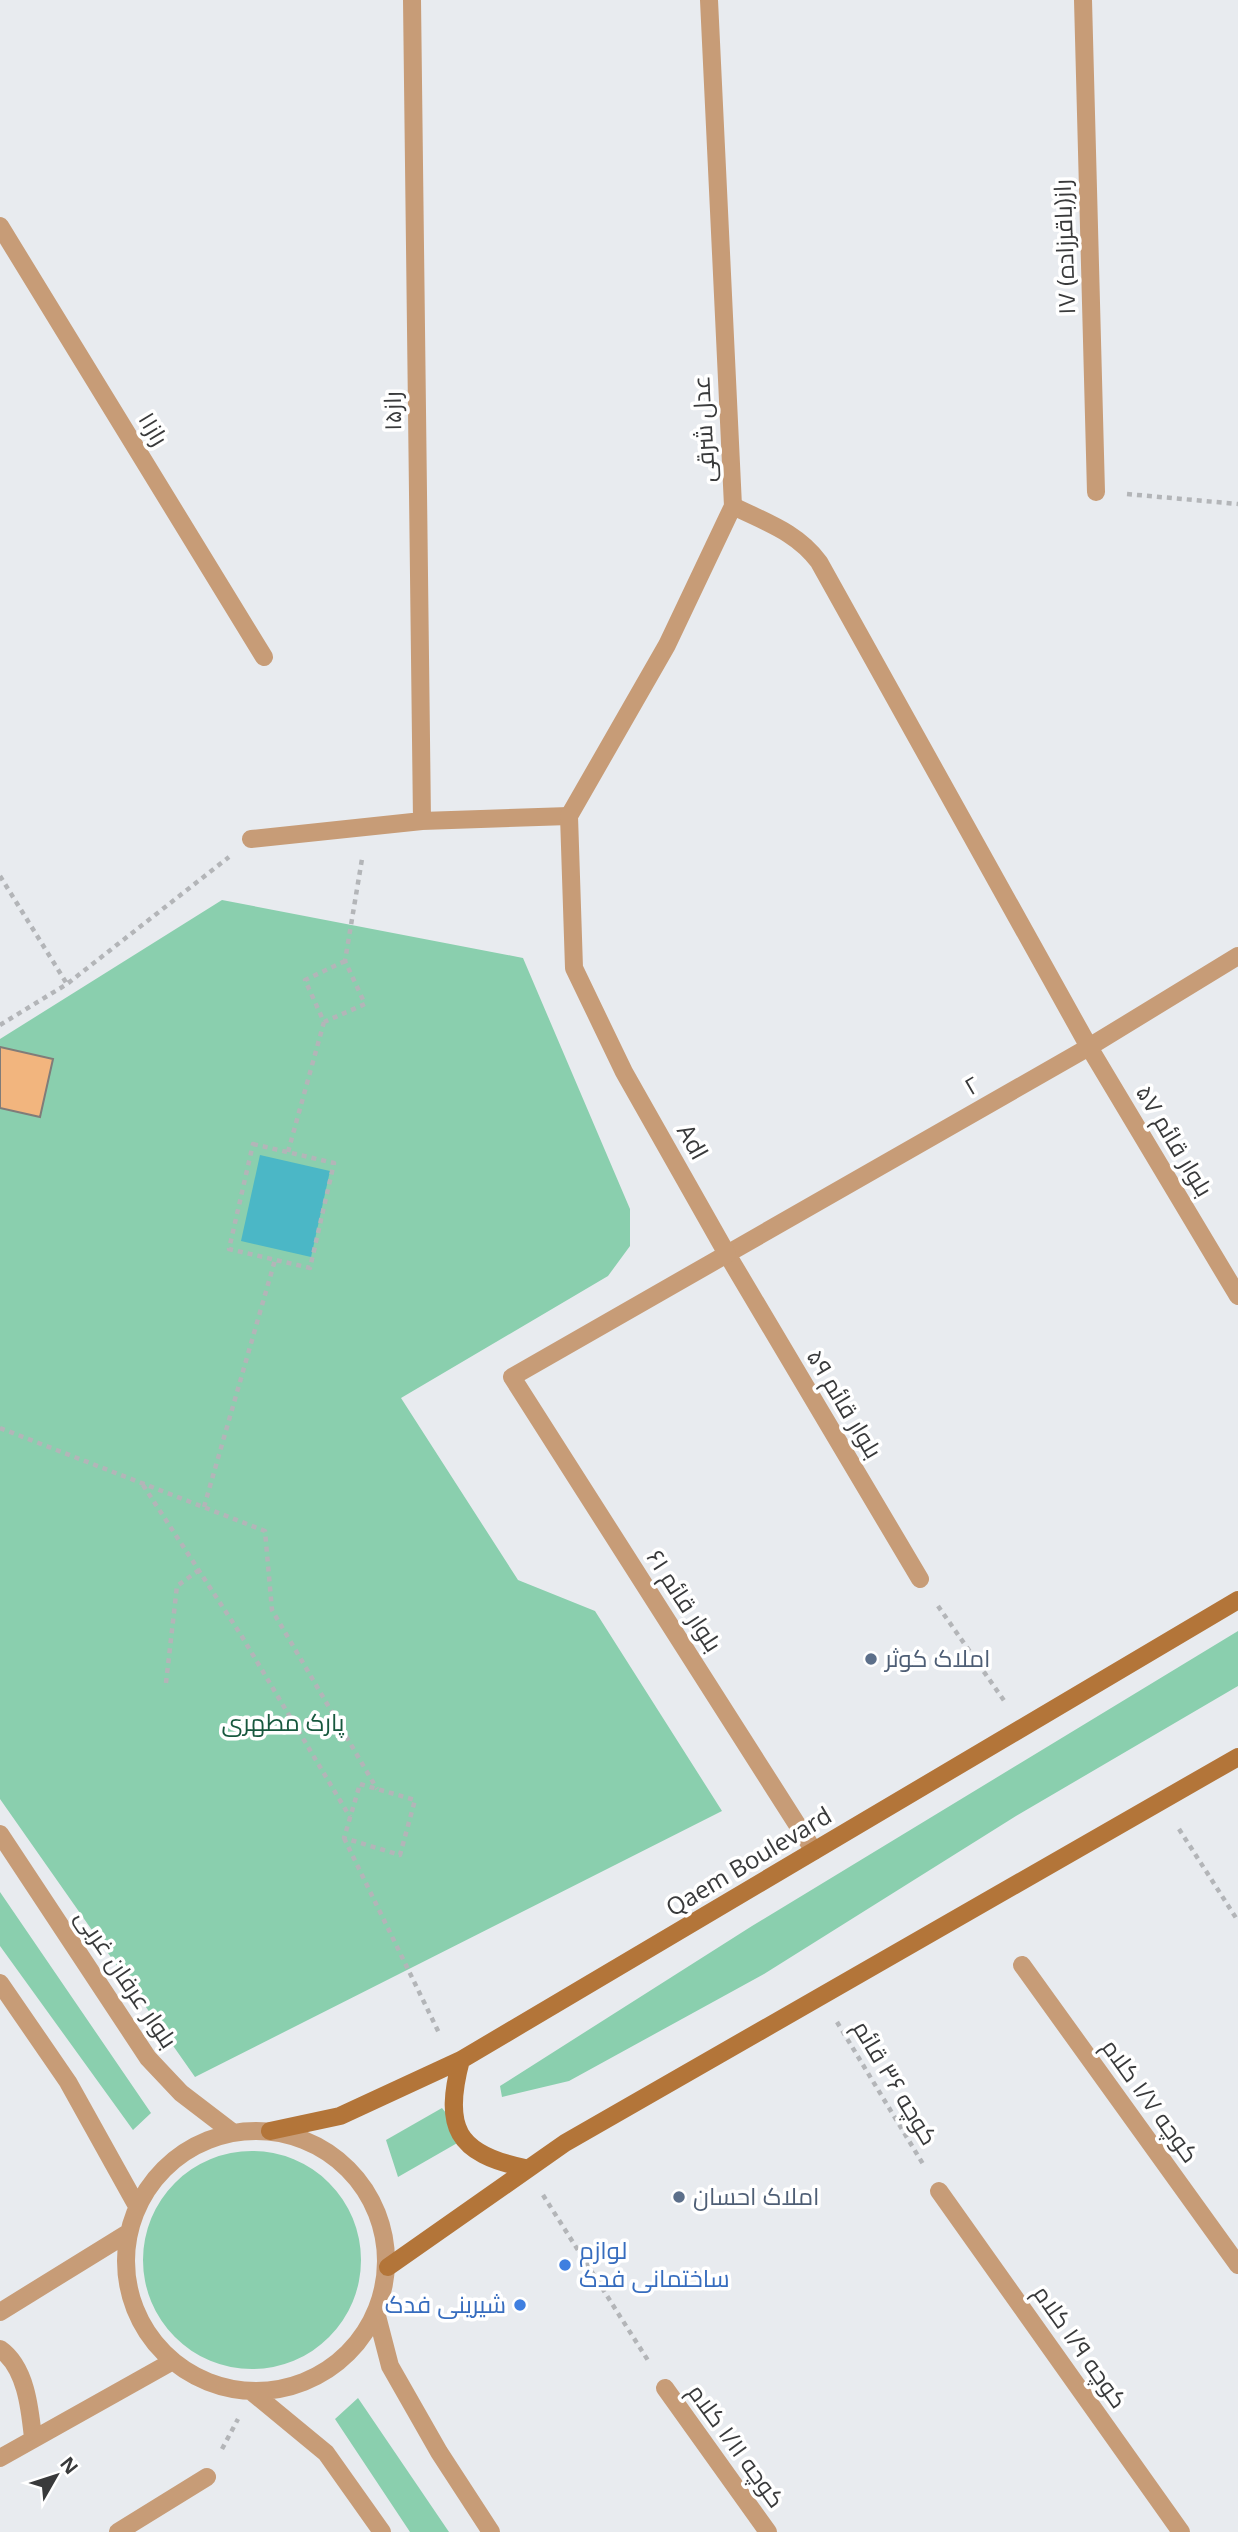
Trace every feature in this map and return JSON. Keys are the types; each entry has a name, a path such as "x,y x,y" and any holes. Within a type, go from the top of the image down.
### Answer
{"main road":[{"name":"Qaem Boulevard","path":"270,2131 340,2116 457,2062 1238,1600"},
{"path":"388,2267 525,2168 821,1994 1238,1757"},
{"path":"457,2062 452,2095 454,2123 470,2147 494,2162 525,2168"}],"street":[{"name":"راز۱۵","path":"412,0 422,821"},
{"name":"عدل شرقی","path":"569,816 667,645 733,506 709,0"},
{"name":"۱۷ راز(باقرزاده)","path":"1083,0 1096,492"},
{"name":"راز۱۱","path":"0,226 264,657"},
{"name":"بلوار قائم ۵۷","path":"733,506 792,534 805,543 819,562 1089,1047 1238,1296"},
{"path":"251,839 422,821 569,816"},
{"name":"Adl","path":"569,816 574,968 624,1072 727,1254"},
{"name":"۲","path":"727,1254 1089,1047 1238,956"},
{"name":"بلوار قائم ۶۱","path":"727,1254 512,1377 814,1851"},
{"name":"بلوار قائم ۵۹","path":"727,1254 920,1579"},
{"name":"بلوار عرفان غربی","path":"0,1834 148,2058 181,2093 232,2132"},
{"name":"کوچه ۱/۷ کلام","path":"1022,1965 1238,2265"},
{"path":"0,1983 68,2082 137,2206"},
{"path":"270,2131 300,2138 352,2173 370,2198 382,2227 388,2267 376,2312 361,2339 340,2361 313,2379 284,2389 252,2392 202,2380 173,2361 148,2334 132,2303 125,2268 128,2233 137,2206 153,2179 175,2157 202,2142 232,2132 270,2131"},
{"name":"کوچه ۱/۹ کلام","path":"939,2191 1181,2532"},
{"path":"0,2312 128,2233"},
{"path":"376,2312 390,2366 439,2452 491,2532"},
{"path":"0,2349 8,2354 28,2396 33,2438"},
{"path":"0,2458 173,2361"},
{"name":"کوچه ۱/۱۱ کلام","path":"665,2388 768,2532"},
{"path":"252,2392 326,2453 382,2532"},
{"path":"118,2532 207,2477"}],"path":[{"path":"1096,492 1238,504"},
{"path":"324,1022 365,1003 345,961 367,827"},
{"path":"0,1024 67,984 251,839"},
{"path":"0,876 67,984"},
{"path":"288,1152 324,1022 304,980 345,961"},
{"path":"253,1144 334,1163 310,1268 275,1260 229,1249 253,1144"},
{"path":"204,1507 275,1260"},
{"path":"0,1428 265,1531 272,1610 377,1789"},
{"path":"142,1483 241,1635 350,1817"},
{"path":"166,1683 177,1586 199,1570"},
{"path":"920,1579 1023,1728"},
{"path":"344,1838 400,1855 415,1800 360,1784 344,1838 457,2062"},
{"path":"1161,1801 1238,1921"},
{"name":"کوچه ۳۶ قائم","path":"821,1994 939,2191"},
{"path":"525,2168 665,2388"},
{"path":"207,2477 252,2392"}],"green space":[{"name":"پارک مطهری","path":"222,900 523,958 630,1209 630,1246 608,1276 401,1398 518,1580 595,1611 722,1811 195,2077 0,1799 0,1039"},
{"path":"1238,1631 1238,1686 1016,1816 764,1974 569,2081 502,2097 500,2086 752,1926"},
{"path":"0,1892 151,2113 133,2130 0,1946"},
{"path":"442,2108 466,2138 398,2177 386,2140"},
{"path":"263,2151 304,2163 337,2191 349,2208 357,2228 361,2260 357,2292 349,2312 321,2345 304,2357 284,2365 241,2369 200,2357 167,2329 155,2312 147,2292 143,2249 155,2208 183,2175 200,2163 220,2155"},
{"path":"358,2398 449,2532 410,2532 335,2419"}],"water":[{"path":"260,1155 330,1171 311,1257 241,1241"}],"building":[{"path":"0,1047 53,1059 40,1117 0,1108"}],"place":[{"name":"املاک کوثر","path":"871,1659"},
{"name":"املاک احسان","path":"679,2197"},
{"name":"لوازم ساختمانی فدک","path":"565,2265"},
{"name":"شیرینی فدک","path":"520,2305"}]}
